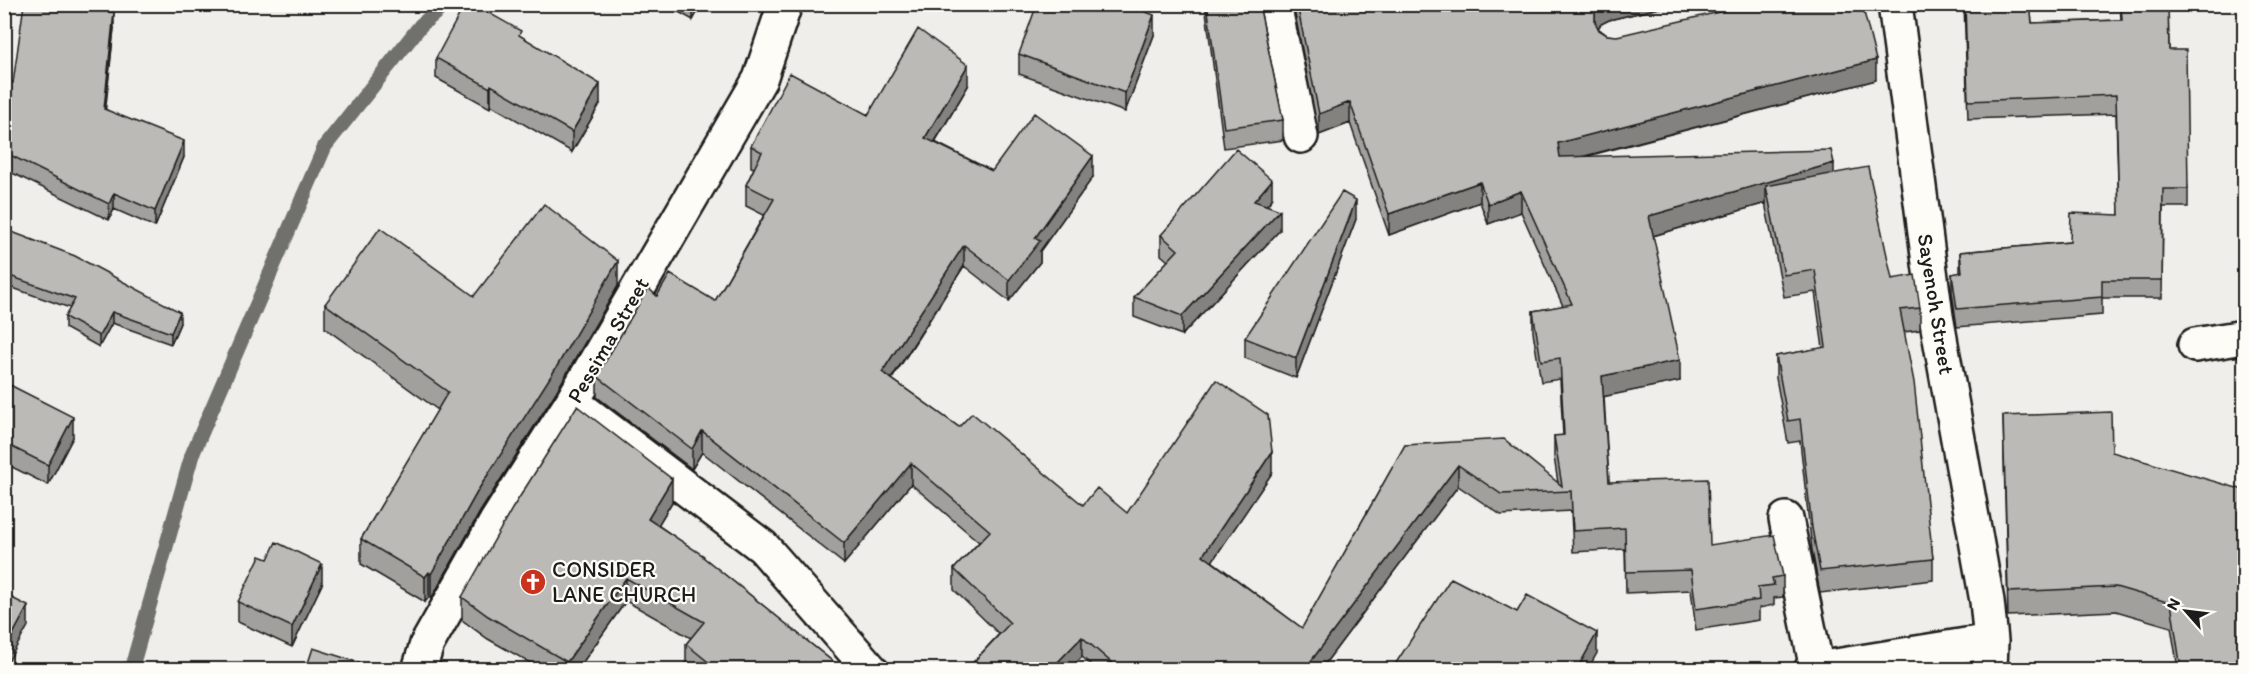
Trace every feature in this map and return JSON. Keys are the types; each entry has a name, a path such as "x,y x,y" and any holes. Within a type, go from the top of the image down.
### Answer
{"street":[{"name":"Pessima Street","path":"419,669 427,644 496,522 572,402 760,79 785,4"},
{"path":"1274,4 1301,136"},
{"name":"Sayenoh Street","path":"1895,4 1936,316 1987,601 1991,655"},
{"path":"2195,345 2244,337"},
{"path":"572,402 763,547 871,669"},
{"path":"1786,519 1814,669 1991,655"}],"building":[{"path":"24,4 100,4 99,11 114,12 104,109 184,141 155,211 114,193 109,204 4,152 4,79 13,83"},
{"path":"465,4 473,4 521,31 519,35 600,84 572,132 491,85 490,88 436,58"},
{"path":"1037,4 1125,4 1154,15 1125,93 1019,54"},
{"path":"1207,4 1259,4 1283,120 1224,128"},
{"path":"1297,4 1600,4 1595,11 1595,22 1599,30 1607,35 1617,36 1753,4 1862,4 1876,60 1558,143 1560,157 1831,150 1834,163 1649,216 1680,360 1602,376 1609,482 1708,479 1710,545 1774,535 1783,576 1772,578 1774,585 1758,587 1759,600 1696,609 1691,570 1626,572 1625,528 1573,531 1571,491 1501,494 1458,465 1305,669 1119,669 1082,637 1051,669 967,669 1010,623 954,569 990,531 911,463 844,543 702,431 692,449 597,376 648,288 657,296 670,274 715,301 774,199 746,185 762,152 751,146 790,73 868,115 918,29 968,65 925,138 992,171 1034,113 1093,156 1035,238 1040,241 1009,280 964,245 882,372 959,427 972,413 1083,505 1097,488 1127,513 1216,380 1268,415 1272,452 1203,555 1302,628 1405,445 1504,439 1562,486 1554,436 1564,435 1560,358 1541,361 1533,311 1572,304 1521,191 1488,204 1480,182 1389,214 1350,102 1319,114"},
{"path":"1965,4 2030,4 2032,23 2122,20 2121,4 2168,4 2169,50 2186,50 2188,189 2163,189 2162,280 2102,280 2102,297 1957,309 1952,274 1962,272 1960,252 2070,242 2071,213 2119,215 2116,95 1968,101"},
{"path":"1236,149 1272,180 1254,201 1280,210 1182,316 1134,297 1178,250 1161,235"},
{"path":"1868,167 1892,279 1915,275 1920,308 1900,310 1914,382 1933,559 1820,571 1812,528 1800,419 1788,421 1776,356 1826,347 1815,270 1784,275 1766,186"},
{"path":"1342,192 1356,200 1296,358 1245,338"},
{"path":"544,204 618,261 556,368 480,487 431,574 429,572 425,577 361,539 448,392 325,304 380,228 474,296"},
{"path":"4,229 75,256 180,312 171,333 112,312 99,336 65,317 75,299 4,274"},
{"path":"10,385 73,417 48,465 4,443 4,395"},
{"path":"577,406 672,479 648,519 704,556 842,669 717,669 686,644 704,622 626,578 567,662 488,616 462,597 512,509"},
{"path":"2111,412 2112,452 2244,490 2244,669 2181,669 2171,603 2116,587 2008,592 2003,416"},
{"path":"276,542 322,564 292,627 238,602 260,556 268,559"},
{"path":"1451,578 1517,612 1527,595 1597,633 1577,669 1392,669"},
{"path":"4,594 28,606 4,651"},
{"path":"313,648 379,669 306,669"}],"waterway":[{"path":"131,670 192,455 325,146 421,25 446,4"}],"place":[{"name":"CONSIDER LANE CHURCH","path":"533,582"}]}
